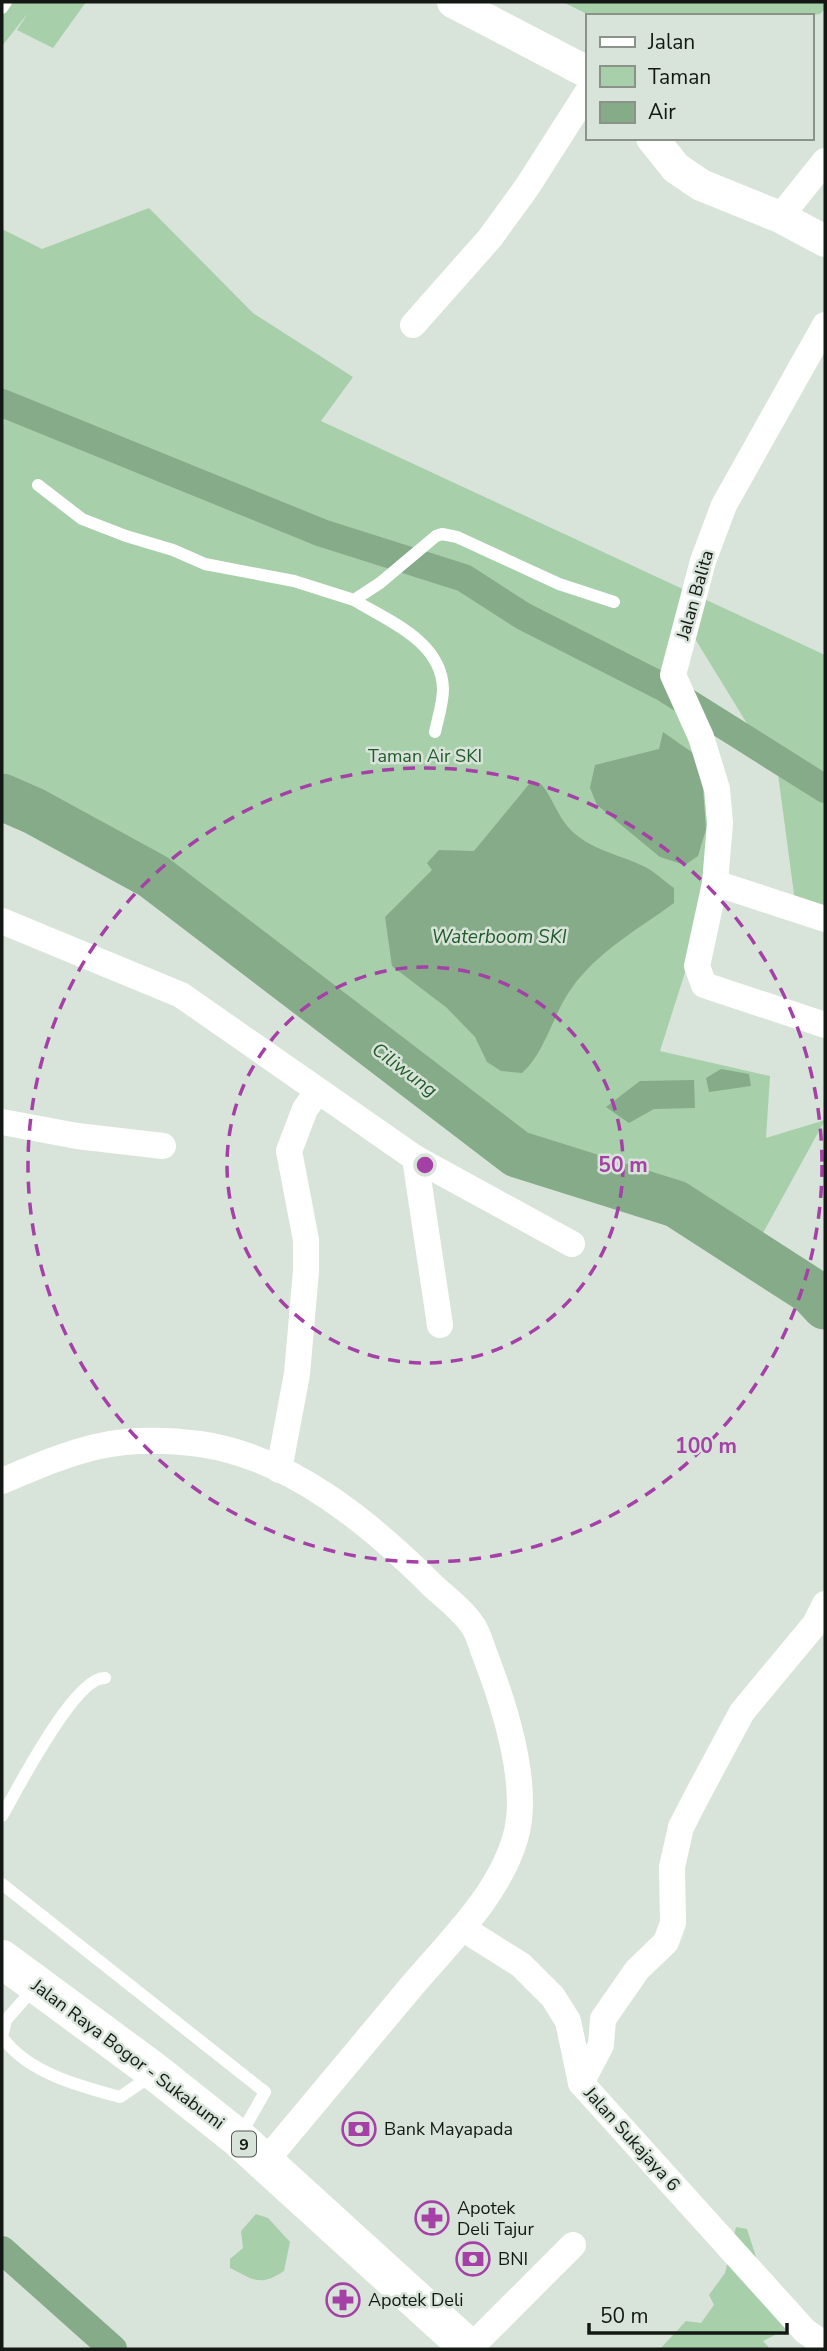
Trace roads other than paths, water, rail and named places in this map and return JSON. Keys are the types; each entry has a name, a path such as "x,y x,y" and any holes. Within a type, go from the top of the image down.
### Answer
{"highway":[{"name":"Jalan Raya Bogor - Sukabumi","path":"2,1959 155,2072 251,2151 470,2349"}],"street":[{"path":"453,2 586,71"},
{"path":"413,325 490,238 527,187 586,95"},
{"path":"654,140 676,168 701,185 780,216 825,241"},
{"path":"780,216 825,162"},
{"name":"Jalan Balita","path":"825,325 724,505 703,561 673,675 701,737 718,800 719,836 715,884 697,967 704,985 825,1025"},
{"path":"715,884 825,919"},
{"path":"2,921 181,995 415,1158 572,1244"},
{"path":"279,1470 297,1374 306,1271 306,1240 289,1152 305,1109 317,1092"},
{"path":"2,1128 2,1122 77,1136 163,1146"},
{"path":"415,1158 440,1325"},
{"path":"2,1481 67,1453 117,1440 204,1445 245,1455 279,1470 310,1486 365,1525 473,1625 505,1707 518,1797 516,1836 502,1873 462,1928 251,2151"},
{"path":"581,2082 601,2045 603,2019 637,1970 666,1942 674,1910 671,1867 681,1827 742,1712 815,1624 825,1604"},
{"name":"Jalan Sukajaya 6","path":"462,1928 521,1965 553,1997 568,2021 581,2082 805,2330 825,2344"},
{"path":"470,2349 573,2245"}],"lane":[{"path":"2,8 6,2"},
{"path":"38,485 82,519 205,564 294,581 354,600 402,627 421,642 440,670 443,690 435,732"},
{"path":"354,600 442,534 457,537 559,584 614,602"},
{"path":"2,1816 65,1712 92,1681 104,1678"},
{"path":"2,1884 265,2092 251,2151"},
{"path":"37,1985 6,2020 2,2037 14,2053 79,2086 120,2098 155,2072"}],"water":[{"path":"663,732 693,753 703,788 706,829 698,856 685,865 660,857 597,805 590,788 595,765 659,749"},
{"name":"Waterboom SKI","path":"530,783 541,784 564,822 581,839 647,868 674,888 674,903 593,963 571,989 537,1055 522,1073 501,1071 487,1062 475,1037 447,1008 392,966 385,917 432,870 427,863 439,850 474,851"},
{"path":"721,1069 749,1074 751,1086 709,1092 706,1078"},
{"path":"694,1080 695,1108 654,1109 629,1123 606,1107 640,1081"}],"waterway":[{"path":"2,403 322,533 464,578 523,616 663,687 825,789"},
{"name":"Ciliwung","path":"2,797 34,811 153,876 517,1154 676,1204 811,1291 825,1306"},
{"path":"2,2250 113,2349"}],"place":[{"name":"Bank Mayapada","path":"359,2129"},
{"name":"Apotek Deli Tajur","path":"432,2218"},
{"name":"BNI","path":"473,2259"},
{"name":"Apotek Deli","path":"343,2300"}],"park label":[{"name":"Taman Air SKI","path":"425,756"}]}
